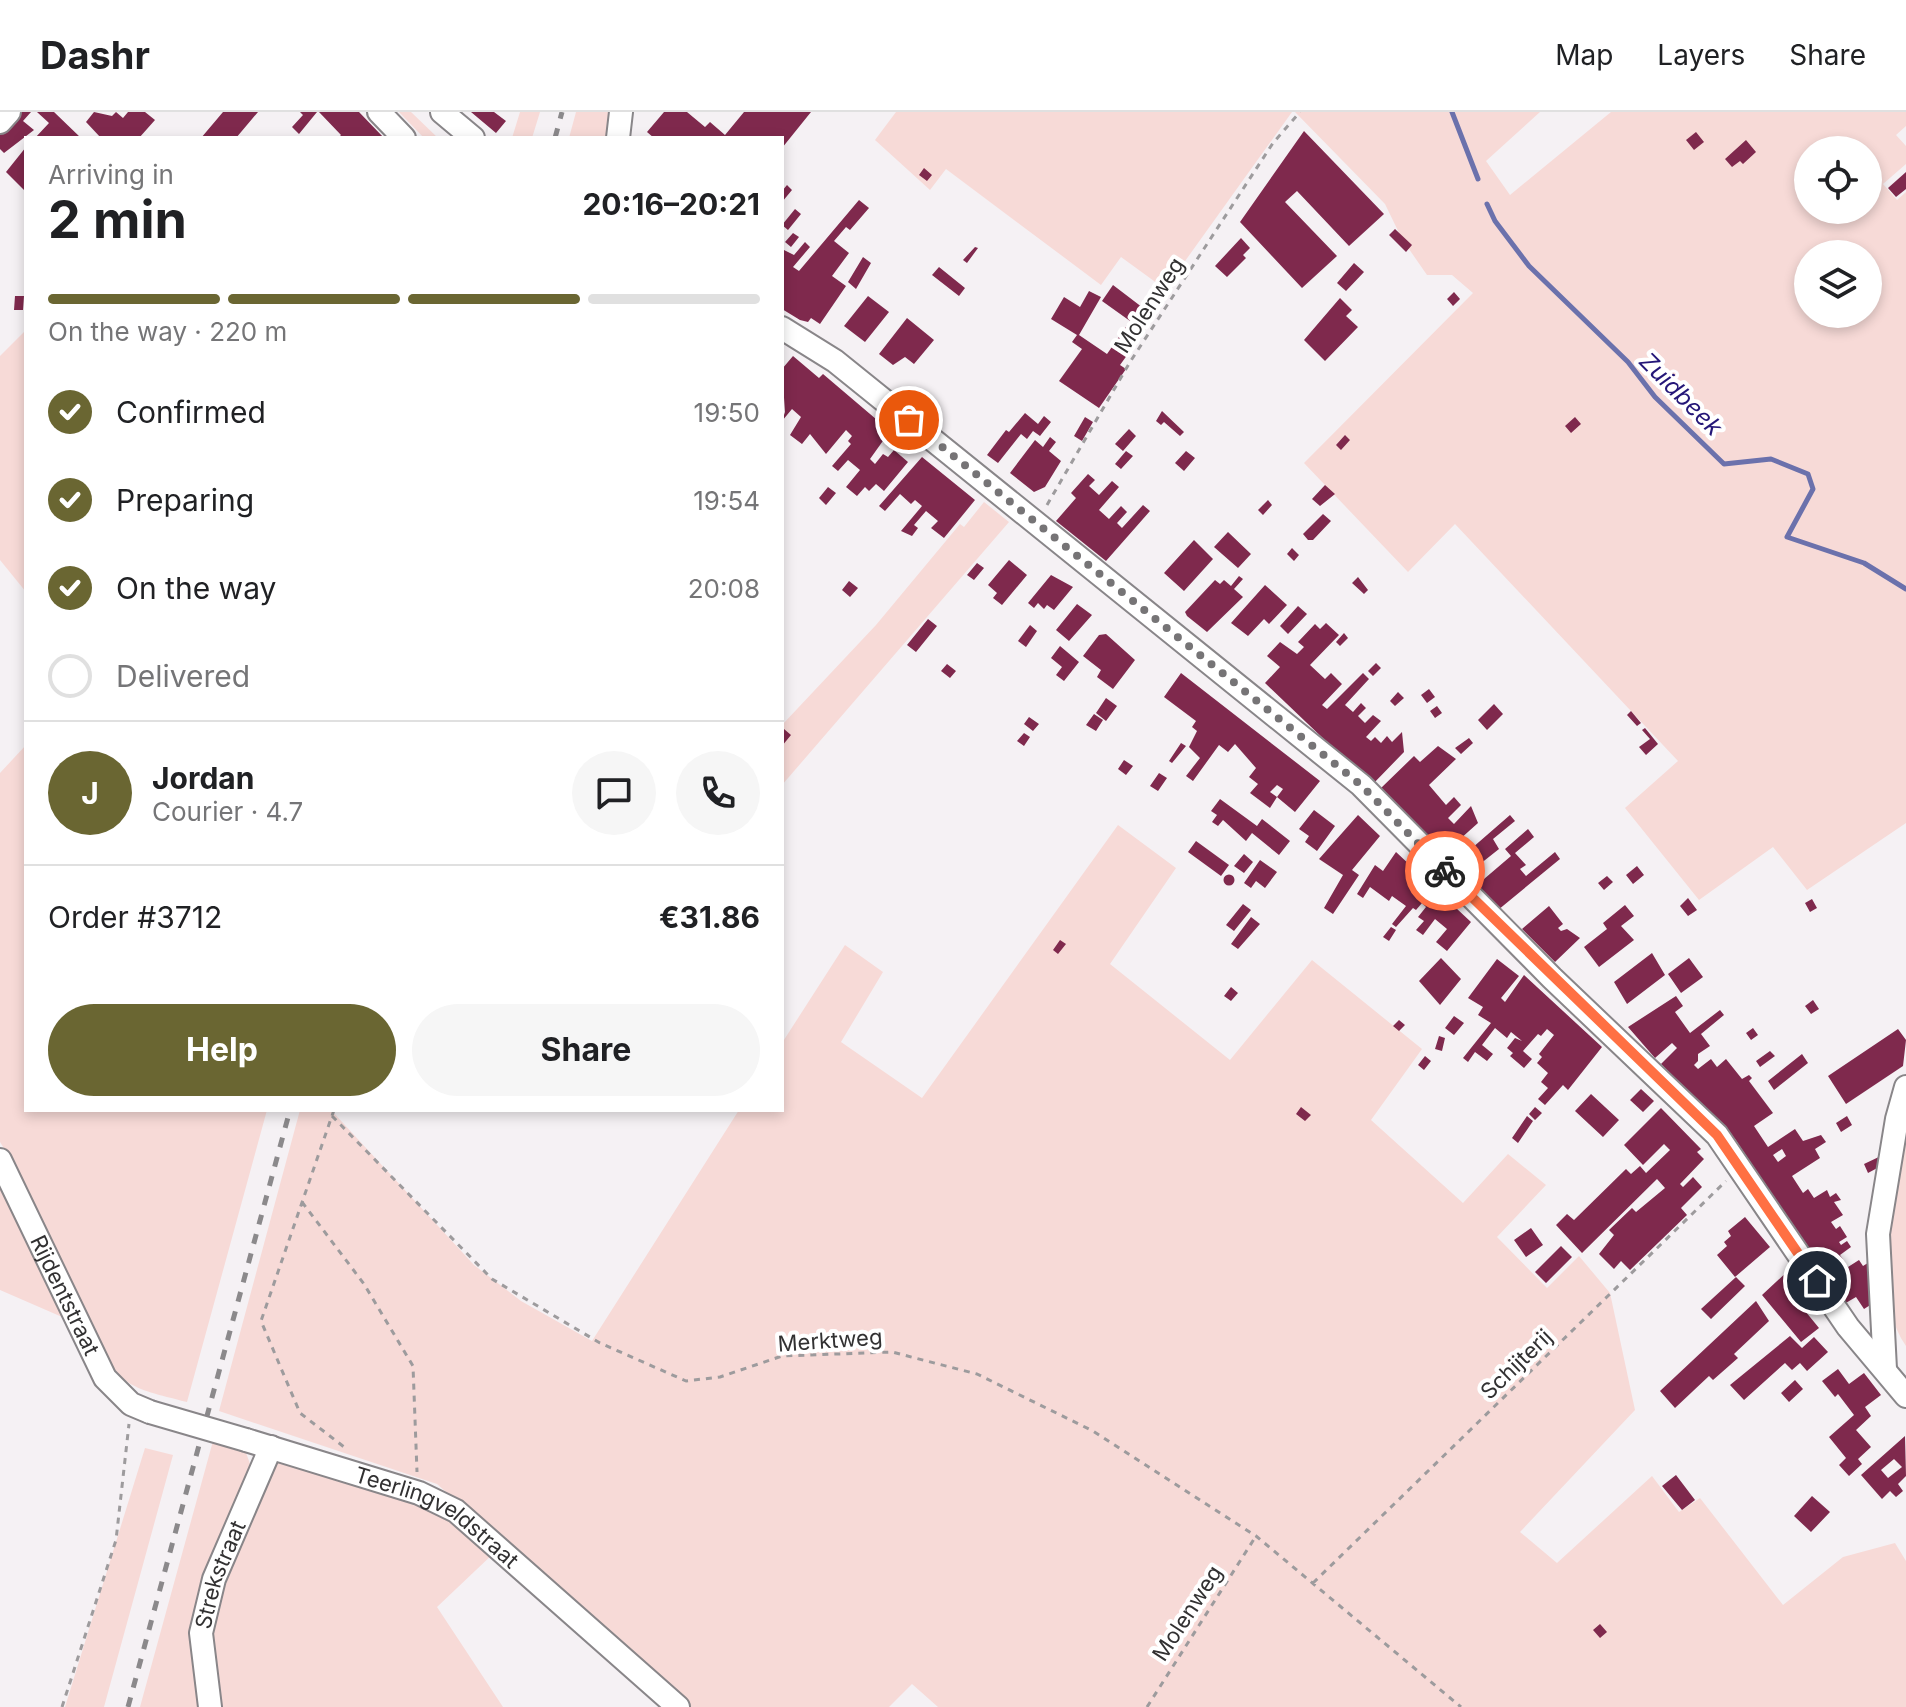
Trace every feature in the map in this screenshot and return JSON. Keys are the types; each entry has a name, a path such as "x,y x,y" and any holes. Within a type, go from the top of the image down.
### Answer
{"street":[{"path":"0,122 9,112"},
{"path":"379,112 402,136"},
{"path":"442,112 471,136"},
{"path":"618,136 621,112"},
{"path":"784,329 835,361 1361,785 1552,978 1717,1135 1848,1327 1906,1396"},
{"path":"1885,1369 1878,1234 1897,1119 1906,1087"},
{"name":"Rijdentstraat","path":"0,1160 76,1312 96,1364 116,1392 140,1408"},
{"name":"Teerlingveldstraat","path":"140,1408 419,1493 456,1511 678,1707"},
{"name":"Strekstraat","path":"210,1707 201,1633 214,1579 271,1447"}],"path":[{"name":"Molenweg","path":"1032,520 1046,506 1130,362 1273,143 1300,112"},
{"path":"333,1112 261,1321 300,1413 357,1455"},
{"name":"Merktweg","path":"332,1116 492,1279 600,1343 686,1381 720,1377 782,1356 892,1352 977,1374 1093,1431 1256,1536 1461,1707"},
{"name":"Schijterij","path":"1313,1583 1740,1167"},
{"path":"302,1202 364,1284 413,1366 419,1493"},
{"path":"62,1707 116,1540 140,1408"},
{"name":"Molenweg","path":"1147,1707 1256,1536"}],"shaded area":[{"path":"399,112 411,112 436,136 422,136"},
{"path":"520,112 540,112 533,136 513,136"},
{"path":"576,112 614,112 609,136 570,136"},
{"path":"896,112 1292,112 1165,289 1121,257 1101,285 946,169 930,190 875,140"},
{"path":"1295,112 1540,112 1486,161 1510,195 1611,112 1906,112 1906,126 1896,135 1906,146 1906,164 1883,184 1897,200 1906,192 1906,823 1807,890 1773,847 1699,900 1625,808 1678,761 1455,524 1408,572 1304,463 1473,293 1452,275 1427,275 1402,239 1385,204"},
{"path":"24,332 24,590 0,560 0,356"},
{"path":"984,502 1009,522 784,783 784,723 876,625 960,524 964,527"},
{"path":"24,747 24,1112 266,1112 187,1402 138,1388 118,1374 92,1330 0,1290 0,1165 10,1158 0,1142 0,773"},
{"path":"1118,825 1176,868 1110,964 1230,1060 1312,960 1422,1049 1371,1120 1463,1203 1508,1154 1546,1185 1497,1237 1547,1288 1579,1256 1610,1293 1635,1410 1520,1532 1557,1563 1652,1476 1679,1512 1700,1498 1783,1605 1843,1557 1895,1543 1906,1561 1906,1707 938,1707 912,1684 889,1707 690,1707 437,1484 219,1411 299,1112 333,1112 474,1265 521,1301 592,1341 738,1112 784,1112 784,1040 845,945 883,972 841,1042 922,1098"},
{"path":"1906,1119 1906,1346 1894,1323 1886,1266 1890,1204"},
{"path":"213,1441 245,1450 253,1472 211,1574 204,1707 140,1707"},
{"path":"145,1448 173,1455 104,1707 65,1707"},
{"path":"279,1455 434,1503 495,1552 437,1607 503,1707 216,1707 207,1650 223,1576"}],"building":[{"path":"15,112 31,112 23,121 34,130 4,153 0,149 0,128"},
{"path":"37,112 54,112 79,136 37,136 49,123"},
{"path":"94,112 112,116 116,112 123,118 128,112 145,112 155,120 141,136 99,136 86,122"},
{"path":"223,112 258,112 238,136 203,136"},
{"path":"300,112 317,112 299,134 292,127 303,115"},
{"path":"319,112 359,112 382,136 340,136"},
{"path":"471,112 494,112 506,121 496,133"},
{"path":"664,112 687,112 705,127 710,122 725,135 744,112 811,112 784,146 784,136 652,136 647,132"},
{"path":"1304,131 1384,214 1349,246 1297,191 1285,202 1337,256 1302,288 1240,222"},
{"path":"1696,132 1704,142 1694,150 1686,140"},
{"path":"1746,140 1756,152 1743,164 1740,161 1732,167 1725,159"},
{"path":"24,150 24,190 6,172"},
{"path":"924,168 932,175 927,181 919,175"},
{"path":"1906,172 1906,189 1896,197 1888,188"},
{"path":"787,185 792,190 784,200"},
{"path":"859,200 869,208 850,230 846,227 834,241 849,253 832,276 846,286 820,324 811,318 808,322 800,320 784,310 784,250 794,255 805,242 810,247 793,267 799,271"},
{"path":"795,209 801,214 788,230 784,223"},
{"path":"1395,229 1412,245 1406,252 1389,235"},
{"path":"793,233 799,237 791,247 785,242"},
{"path":"1241,238 1250,248 1243,255 1246,258 1227,277 1215,266"},
{"path":"975,247 978,248 967,263 963,260"},
{"path":"863,257 871,263 856,289 848,282"},
{"path":"1354,263 1364,272 1346,291 1337,283"},
{"path":"939,267 965,288 959,296 932,275"},
{"path":"1113,285 1151,314 1143,326 1146,329 1120,365 1126,369 1099,408 1059,381 1082,349 1072,342 1077,335 1051,319 1064,297 1080,307 1089,291 1101,297 1079,335 1107,354 1130,321 1102,301"},
{"path":"1454,292 1460,299 1453,306 1447,299"},
{"path":"15,296 24,296 23,310 14,310"},
{"path":"868,296 889,312 865,342 844,326"},
{"path":"1340,298 1352,310 1346,316 1358,327 1325,361 1304,340"},
{"path":"907,318 934,340 914,364 905,357 893,365 879,354"},
{"path":"793,356 819,378 823,374 890,431 870,459 875,464 883,454 888,457 894,450 908,462 884,491 876,484 869,491 865,487 857,496 846,487 860,470 848,460 838,471 832,466 851,444 848,441 852,436 846,430 826,454 810,434 802,444 790,435 801,417 792,409 784,419 784,367"},
{"path":"1162,411 1184,432 1180,436 1164,422 1161,425 1156,421"},
{"path":"1025,413 1038,424 1044,416 1051,422 1040,436 1033,431 1027,439 1021,434 998,463 987,455 1006,430 1009,432"},
{"path":"1085,417 1093,422 1082,441 1074,436"},
{"path":"1575,417 1581,424 1571,433 1565,426"},
{"path":"1129,429 1136,436 1123,451 1115,444"},
{"path":"1345,435 1350,440 1341,450 1336,445"},
{"path":"1050,437 1056,442 1049,451 1061,461 1045,487 1034,492 1010,473 1035,440 1043,447"},
{"path":"1126,451 1133,456 1121,469 1115,464"},
{"path":"1186,451 1195,458 1184,471 1175,463"},
{"path":"922,457 975,500 944,538 931,528 938,521 926,511 914,525 918,528 912,536 901,531 922,506 915,500 911,504 900,494 885,511 879,506"},
{"path":"1088,474 1095,480 1089,486 1099,495 1112,481 1119,487 1099,510 1109,519 1121,506 1127,512 1117,523 1122,528 1143,505 1150,511 1106,561 1056,521 1076,498 1071,493"},
{"path":"1325,485 1335,494 1320,506 1312,499"},
{"path":"828,487 836,493 826,505 819,498"},
{"path":"1268,500 1272,505 1263,515 1258,510"},
{"path":"1323,514 1331,521 1313,540 1308,540 1303,534"},
{"path":"1228,532 1251,554 1238,568 1214,547"},
{"path":"1194,540 1213,559 1184,591 1164,573"},
{"path":"1292,548 1299,555 1294,561 1287,554"},
{"path":"1009,560 1027,575 1002,605 993,598 997,593 988,585"},
{"path":"977,563 984,568 974,580 967,575"},
{"path":"1051,575 1073,587 1054,610 1047,605 1044,609 1038,603 1034,608 1028,603"},
{"path":"1239,576 1243,579 1234,589 1243,597 1207,632 1187,616 1185,612 1215,580 1220,584 1224,580 1231,586"},
{"path":"1358,577 1368,590 1364,594 1352,583"},
{"path":"849,581 858,588 850,597 842,590"},
{"path":"1265,585 1287,605 1269,624 1264,619 1248,636 1231,623"},
{"path":"1077,604 1092,615 1069,641 1056,630"},
{"path":"1298,606 1307,614 1288,634 1280,626"},
{"path":"928,619 937,626 916,652 907,645"},
{"path":"1326,623 1339,635 1310,665 1325,679 1331,673 1342,684 1322,705 1327,709 1363,673 1369,679 1345,705 1353,712 1361,703 1366,708 1358,716 1365,723 1373,715 1381,721 1366,737 1371,741 1375,737 1381,743 1387,736 1392,742 1402,732 1404,752 1372,785 1265,683 1280,667 1267,656 1280,642 1297,654 1304,647 1298,642 1315,624 1320,629"},
{"path":"1030,625 1037,631 1026,647 1018,641"},
{"path":"1344,633 1348,638 1340,646 1336,642"},
{"path":"1106,634 1135,660 1113,689 1097,677 1101,670 1083,656 1099,635"},
{"path":"1060,646 1079,662 1064,681 1056,675 1062,667 1051,658"},
{"path":"1376,663 1381,668 1373,676 1368,671"},
{"path":"947,664 956,671 950,678 941,671"},
{"path":"1181,673 1320,781 1295,812 1277,797 1270,808 1250,793 1258,784 1249,777 1256,768 1235,744 1228,752 1219,745 1193,781 1186,776 1200,758 1189,747 1197,731 1192,727 1196,721 1164,697","holes":["1277,785 1283,789 1277,797 1270,792"]},
{"path":"1429,689 1435,697 1427,703 1421,695"},
{"path":"1398,692 1404,698 1395,706 1390,701"},
{"path":"1106,698 1117,706 1106,721 1096,713"},
{"path":"1494,704 1503,714 1487,730 1478,720"},
{"path":"1437,706 1442,713 1435,718 1430,711"},
{"path":"1631,711 1641,723 1637,726 1627,715"},
{"path":"1094,714 1103,720 1096,731 1086,725"},
{"path":"1029,717 1039,724 1033,731 1024,724"},
{"path":"1645,728 1658,744 1646,755 1639,747 1650,739 1642,730"},
{"path":"784,729 791,735 784,744"},
{"path":"1024,733 1030,737 1024,746 1017,741"},
{"path":"1469,738 1473,743 1461,754 1455,748"},
{"path":"1181,743 1186,746 1172,763 1169,761"},
{"path":"1438,746 1456,759 1429,785 1446,805 1454,797 1461,805 1448,818 1454,824 1471,806 1478,823 1459,840 1465,846 1450,861 1380,789 1414,756 1420,762"},
{"path":"1124,760 1133,766 1126,775 1118,769"},
{"path":"1159,773 1167,778 1158,791 1150,786"},
{"path":"1220,799 1257,826 1262,819 1290,841 1279,855 1252,833 1246,841 1223,820 1218,826 1212,822 1217,815 1211,811"},
{"path":"1314,810 1335,826 1317,851 1305,842 1309,836 1299,829"},
{"path":"1358,815 1380,836 1352,870 1359,875 1333,914 1324,908 1343,875 1319,859"},
{"path":"1510,815 1515,821 1493,839 1499,849 1475,868 1464,855"},
{"path":"1528,829 1534,837 1515,853 1526,865 1520,869 1526,876 1555,852 1560,859 1498,910 1477,885 1511,856 1505,849"},
{"path":"1196,841 1229,865 1221,876 1188,852"},
{"path":"1396,852 1471,922 1447,951 1436,942 1447,929 1435,919 1423,935 1416,930 1424,921 1418,917 1426,907 1422,903 1416,910 1413,908 1396,927 1392,924 1406,906 1392,896 1389,901 1370,887 1363,898 1357,894 1375,865 1383,871"},
{"path":"1244,854 1253,862 1244,873 1234,866"},
{"path":"1260,860 1277,872 1265,888 1256,881 1251,888 1244,883"},
{"path":"1637,866 1644,875 1633,884 1626,875"},
{"path":"1229,874 1235,880 1229,886 1223,880"},
{"path":"1607,876 1613,882 1604,890 1598,883"},
{"path":"1688,898 1697,910 1688,916 1680,906"},
{"path":"1812,899 1817,908 1810,912 1805,903"},
{"path":"1243,904 1251,910 1234,931 1226,925"},
{"path":"1625,905 1634,916 1621,926 1634,940 1599,967 1584,947 1607,929 1603,923"},
{"path":"1549,906 1563,924 1558,928 1561,931 1567,929 1580,938 1555,962 1522,929"},
{"path":"1251,917 1260,924 1238,949 1231,944"},
{"path":"1391,927 1396,930 1389,941 1383,937"},
{"path":"1060,940 1066,944 1058,954 1053,950"},
{"path":"1652,953 1665,975 1627,1004 1614,982"},
{"path":"1441,958 1461,979 1440,1005 1419,981"},
{"path":"1689,958 1703,977 1681,993 1668,974"},
{"path":"1497,959 1519,976 1501,998 1505,1002 1524,975 1602,1047 1568,1090 1563,1085 1545,1105 1538,1099 1548,1088 1541,1082 1548,1073 1537,1063 1542,1057 1539,1054 1554,1035 1547,1029 1523,1051 1532,1059 1524,1068 1510,1056 1513,1053 1507,1048 1515,1038 1522,1041 1511,1032 1507,1038 1495,1028 1482,1045 1493,1054 1487,1061 1475,1052 1468,1062 1463,1058 1491,1023 1478,1015 1483,1007 1468,998"},
{"path":"1231,987 1238,993 1231,1001 1224,996"},
{"path":"1676,996 1683,1006 1675,1012 1690,1033 1720,1010 1724,1015 1701,1034 1710,1046 1698,1054 1694,1065 1698,1069 1711,1059 1717,1067 1726,1059 1742,1079 1749,1075 1752,1078 1749,1081 1773,1113 1754,1126 1768,1147 1795,1129 1803,1141 1821,1135 1826,1142 1815,1149 1820,1158 1792,1176 1803,1193 1808,1189 1814,1198 1827,1190 1830,1197 1836,1193 1841,1200 1834,1202 1843,1215 1831,1222 1836,1229 1840,1226 1847,1237 1839,1242 1841,1245 1847,1241 1851,1247 1840,1255 1848,1267 1859,1260 1863,1266 1871,1261 1875,1302 1864,1309 1856,1297 1844,1304 1735,1139 1661,1064 1677,1048 1672,1043 1655,1058 1628,1027","holes":["1782,1149 1786,1156 1778,1162 1773,1155"]},
{"path":"1813,1000 1819,1009 1811,1014 1805,1006"},
{"path":"1454,1016 1464,1023 1454,1035 1445,1028"},
{"path":"1399,1020 1405,1025 1399,1031 1393,1026"},
{"path":"1753,1028 1758,1035 1751,1040 1746,1033"},
{"path":"1898,1029 1906,1040 1903,1066 1846,1104 1828,1076"},
{"path":"1439,1036 1445,1038 1442,1051 1435,1049"},
{"path":"1770,1051 1775,1056 1760,1067 1756,1061"},
{"path":"1802,1054 1808,1063 1774,1090 1768,1081"},
{"path":"1425,1056 1431,1061 1424,1070 1418,1065"},
{"path":"1641,1089 1654,1101 1643,1112 1630,1100"},
{"path":"1591,1094 1619,1120 1603,1137 1575,1111"},
{"path":"1301,1107 1311,1115 1305,1121 1296,1114"},
{"path":"1535,1107 1542,1113 1535,1120 1529,1114"},
{"path":"1661,1108 1701,1149 1697,1152 1704,1159 1680,1184 1683,1187 1693,1177 1702,1187 1681,1208 1687,1215 1630,1270 1621,1261 1614,1269 1599,1254 1614,1235 1609,1230 1632,1208 1636,1212 1665,1188 1657,1179 1582,1253 1556,1225 1567,1214 1574,1220 1626,1169 1631,1174 1640,1166 1646,1173 1670,1150 1664,1144 1643,1165 1624,1145"},
{"path":"1527,1116 1533,1121 1518,1143 1512,1138"},
{"path":"1847,1116 1852,1125 1841,1132 1836,1123"},
{"path":"1883,1155 1881,1166 1868,1173 1864,1164"},
{"path":"1745,1217 1770,1247 1735,1277 1717,1255 1727,1246 1724,1242 1731,1236 1728,1231"},
{"path":"1531,1228 1543,1245 1526,1257 1514,1240"},
{"path":"1561,1246 1572,1257 1546,1283 1535,1272"},
{"path":"1790,1269 1811,1299 1801,1306 1819,1328 1801,1342 1762,1295"},
{"path":"1736,1277 1745,1286 1711,1319 1701,1309"},
{"path":"1756,1301 1769,1321 1734,1354 1738,1358 1713,1380 1709,1376 1675,1408 1660,1391"},
{"path":"1790,1336 1802,1348 1814,1337 1828,1352 1807,1371 1800,1363 1792,1370 1785,1363 1744,1400 1730,1385"},
{"path":"1838,1369 1849,1384 1864,1373 1881,1395 1865,1407 1871,1416 1856,1430 1871,1447 1858,1459 1862,1464 1849,1476 1839,1465 1846,1458 1829,1437 1854,1415 1838,1394 1835,1397 1822,1381"},
{"path":"1795,1380 1803,1389 1789,1402 1781,1393"},
{"path":"1905,1436 1906,1476 1898,1484 1903,1491 1896,1497 1890,1491 1882,1499 1861,1475","holes":["1894,1459 1902,1467 1888,1478 1881,1470"]},
{"path":"1676,1475 1695,1500 1682,1510 1662,1486"},
{"path":"1812,1496 1830,1512 1811,1532 1794,1516"},
{"path":"1600,1624 1607,1632 1600,1638 1593,1630"}],"waterway":[{"name":"Zuidbeek","path":"1452,112 1478,179"},
{"name":"Zuidbeek","path":"1487,204 1495,221 1529,266 1628,362 1655,397 1724,464 1771,459 1808,474 1813,489 1787,537 1864,563 1906,589"}],"railway":[{"path":"556,136 562,112"},
{"path":"128,1707 289,1112"}],"way so far":[{"path":"909,420 1361,785 1445,871"}],"route":[{"path":"1445,871 1717,1135 1817,1281"}]}
